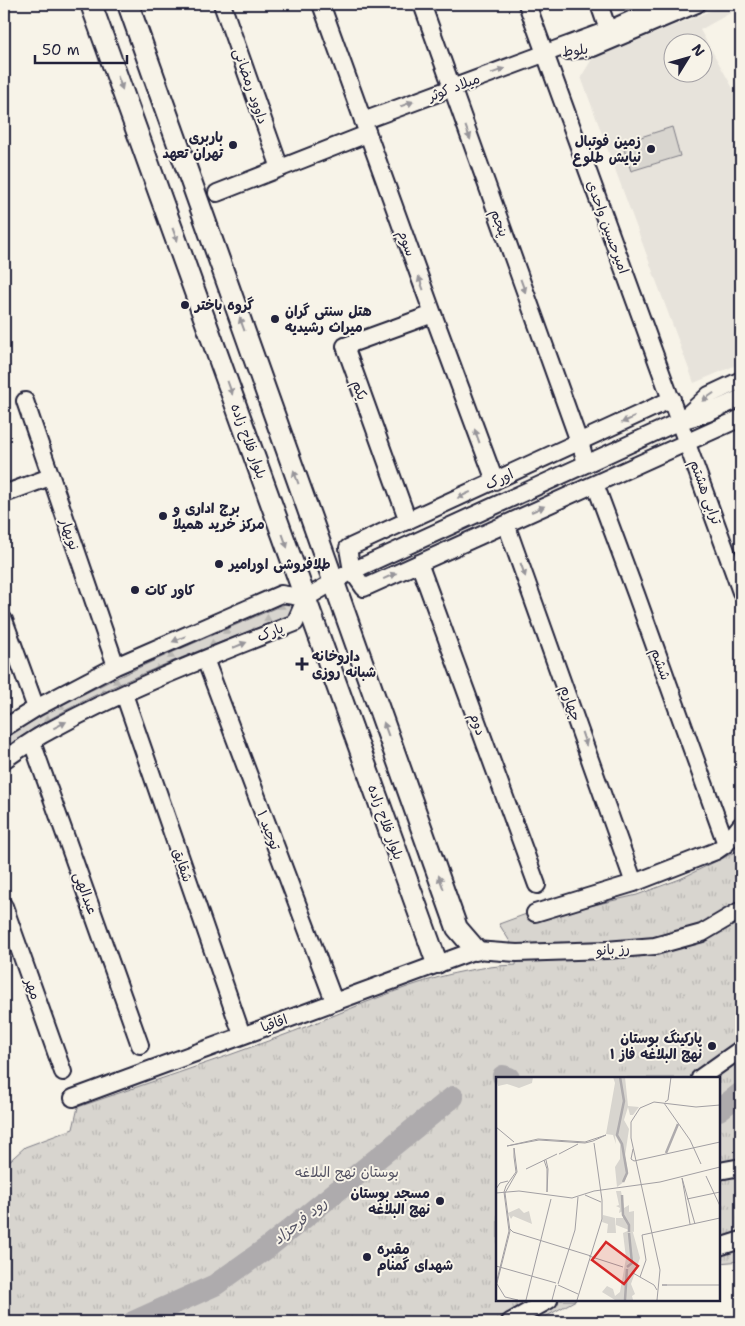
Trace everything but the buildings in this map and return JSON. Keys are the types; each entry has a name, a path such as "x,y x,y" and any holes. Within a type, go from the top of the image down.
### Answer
{"main road":[{"name":"بلوار فلاح زاده","path":"91,4 437,963"},
{"path":"128,4 457,928 476,950"},
{"path":"156,184 170,202 182,203 190,195 188,174"}],"street":[{"name":"داوود رمضانی","path":"222,4 280,168"},
{"name":"سوم","path":"321,4 495,481"},
{"name":"پنجم","path":"422,4 580,441 586,464"},
{"name":"امیرحسین واحدی","path":"527,4 680,421"},
{"path":"599,4 608,30"},
{"name":"بلوط","path":"545,53 608,30 666,4"},
{"name":"بلوط","path":"545,53 594,48 697,4"},
{"name":"میلاد کوثر","path":"217,193 280,168 452,87 545,53"},
{"name":"یکم","path":"408,521 344,346 433,314"},
{"path":"680,421 709,395 741,380"},
{"path":"680,421 708,413 741,398"},
{"name":"اورک","path":"352,571 348,548 672,399"},
{"name":"نوبهار","path":"25,402 116,666"},
{"path":"352,571 364,588 741,418"},
{"name":"اورک","path":"306,598 352,571 680,421"},
{"name":"ترابی هشتم","path":"680,421 741,592"},
{"path":"4,494 50,477"},
{"name":"ششم","path":"595,484 726,844"},
{"name":"چهارم","path":"506,524 634,883"},
{"name":"دوم","path":"419,563 537,885"},
{"path":"4,728 36,708 116,666 281,594 306,598"},
{"name":"پارک","path":"4,760 47,732 124,694 295,623 306,598"},
{"path":"4,620 36,708"},
{"name":"توحید ۱","path":"205,659 334,1001"},
{"name":"شقایق","path":"124,694 242,1035"},
{"name":"عبدالهی","path":"32,742 140,1045"},
{"path":"535,913 634,883 716,851 726,844 741,825"},
{"name":"مهر","path":"4,906 63,1072"},
{"name":"رز بانو","path":"476,950 517,954 655,946 702,933 741,910"},
{"name":"اقاقیا","path":"73,1098 476,950"},
{"path":"701,1077 741,1049"},
{"path":"720,1171 741,1167"},
{"path":"720,1246 741,1240"},
{"path":"510,1322 547,1301"},
{"path":"532,1322 548,1301"}],"shaded area":[{"path":"727,4 741,4 741,7 700,30 701,32 662,32 662,82 712,82 712,51 734,90 741,92 741,363 694,383 581,77 592,59"}],"green space":[{"name":"زمین فوتبال نیایش طلوع","path":"672,127 680,156 631,171 622,143"},
{"path":"289,602 295,609 288,616 106,690 36,727 4,748 4,738 73,699 144,665"},
{"name":"بوستان نهج البلاغه","path":"741,847 741,1261 720,1263 720,1077 496,1077 496,1301 574,1301 536,1322 4,1322 4,1166 25,1147 73,1129 78,1107 254,1046 425,981 455,973 516,965 517,953 499,924 529,913 534,919 637,895 680,879 737,851"}],"waterway":[{"name":"رود فرحزاد","path":"720,1109 741,1093"},
{"name":"رود فرحزاد","path":"133,1322 215,1285 267,1248 453,1097"}],"place":[{"name":"باربری تهران تعهد","path":"233,145"},
{"name":"زمین فوتبال نیایش طلوع","path":"651,149"},
{"name":"گروه باختر","path":"185,305"},
{"name":"هتل سنتی گران میراث رشیدیه","path":"275,319"},
{"name":"برج اداری و مرکز خرید همیلا","path":"163,516"},
{"name":"طلافروشی اورامیر","path":"219,564"},
{"name":"کاور کات","path":"135,590"},
{"name":"داروخانه شبانه روزی","path":"302,664"},
{"name":"پارکینگ بوستان نهج البلاغه فاز ۱","path":"712,1046"},
{"name":"مسجد بوستان نهج البلاغه","path":"440,1201"},
{"name":"مقبره شهدای گمنام","path":"367,1257"}]}
